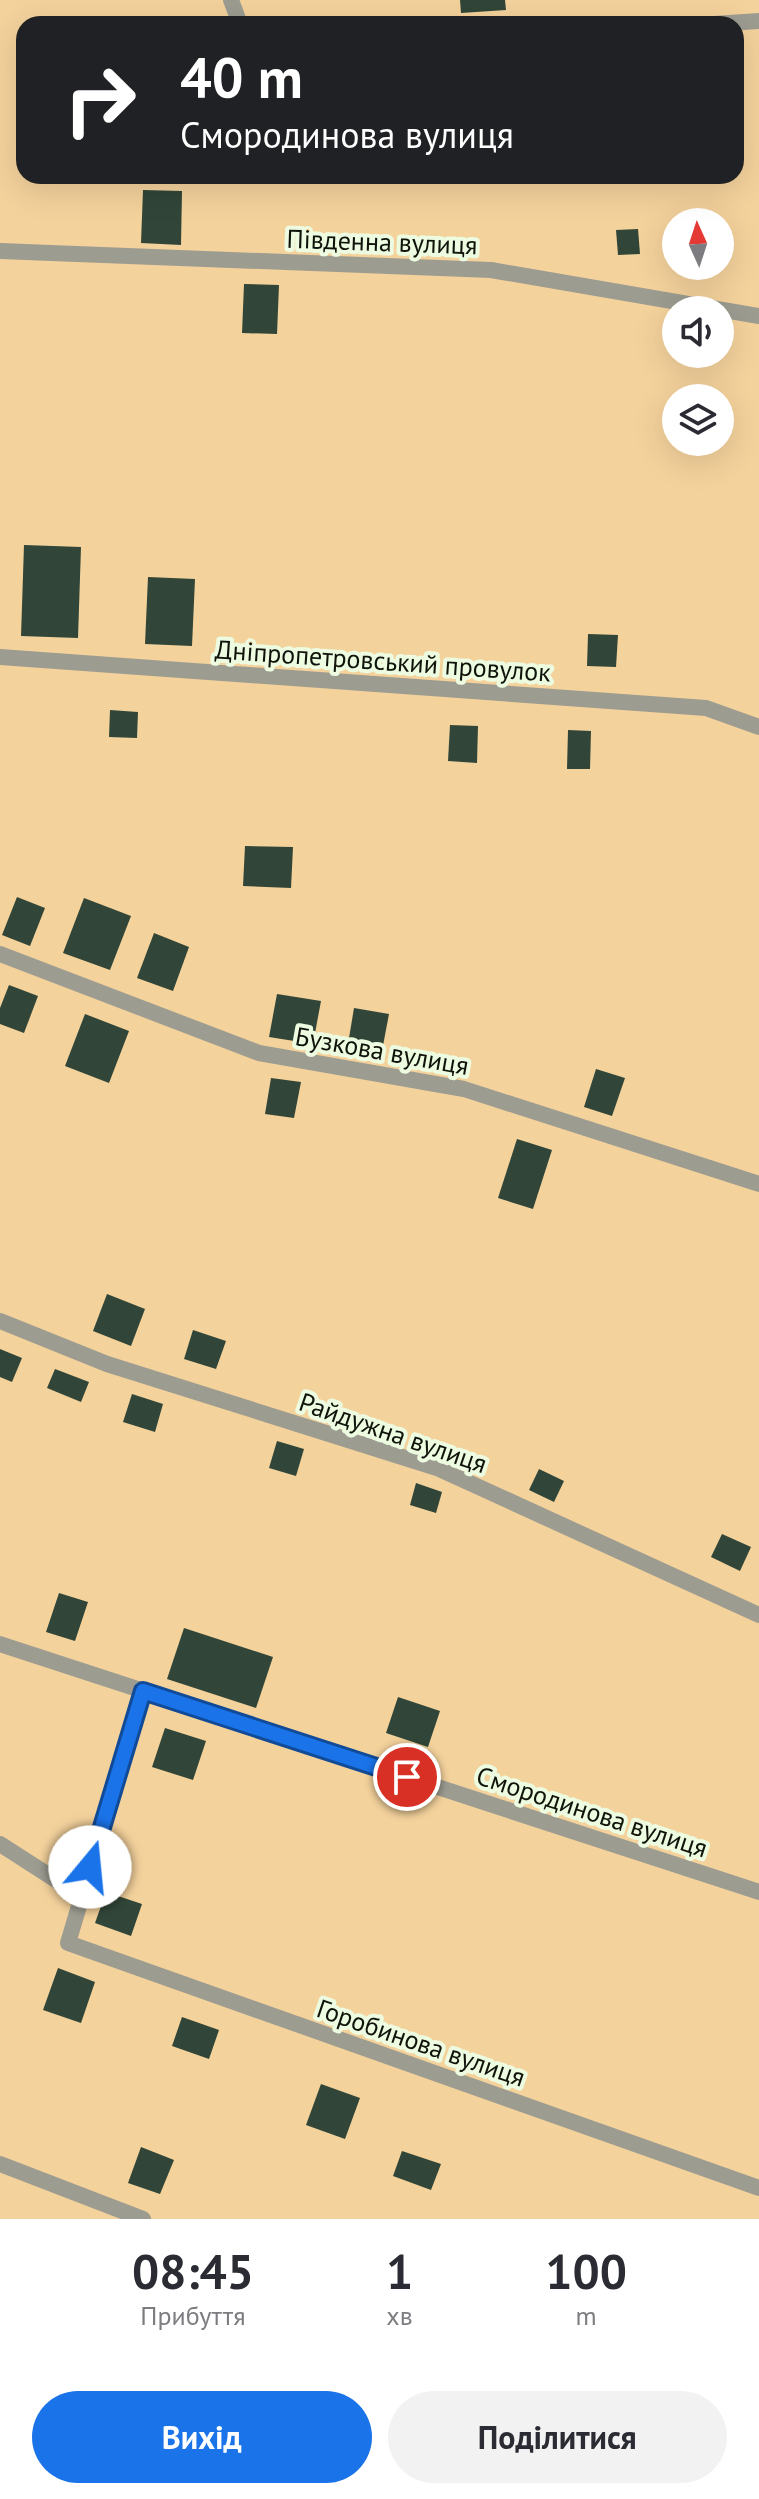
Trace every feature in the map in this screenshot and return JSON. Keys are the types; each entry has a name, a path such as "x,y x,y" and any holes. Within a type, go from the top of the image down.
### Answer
{"lane":[{"name":"Південна вулиця","path":"0,251 491,270 759,316"},
{"name":"Дніпропетровський провулок","path":"0,657 706,708 759,727"},
{"name":"Бузкова вулиця","path":"0,954 259,1053 464,1089 759,1184"},
{"name":"Райдужна вулиця","path":"0,1321 107,1364 437,1468 759,1615"},
{"name":"Смородинова вулиця","path":"0,1644 759,1892"},
{"path":"0,1844 81,1896 143,1691"},
{"name":"Горобинова вулиця","path":"81,1896 68,1943 759,2188"},
{"path":"0,2164 143,2219"}],"shaded area":[{"path":"0,0 759,0 759,2219 0,2219"}],"building":[{"path":"460,0 505,0 506,10 461,13"},
{"path":"143,190 182,191 181,245 141,243"},
{"path":"638,229 640,254 618,255 616,230"},
{"path":"244,284 279,285 277,334 242,333"},
{"path":"24,545 81,547 78,638 21,636"},
{"path":"148,577 195,579 192,646 145,644"},
{"path":"588,634 618,635 616,667 587,666"},
{"path":"110,710 138,712 137,738 109,737"},
{"path":"450,725 478,726 477,763 448,761"},
{"path":"568,730 591,731 590,769 567,769"},
{"path":"245,846 293,847 291,888 243,886"},
{"path":"17,897 45,908 30,946 2,935"},
{"path":"84,898 131,916 110,970 63,953"},
{"path":"154,933 189,947 173,991 137,978"},
{"path":"9,985 38,996 24,1033 0,1024 0,1008"},
{"path":"277,994 321,1001 313,1044 269,1037"},
{"path":"354,1008 389,1014 381,1056 347,1050"},
{"path":"85,1014 129,1031 109,1083 65,1066"},
{"path":"596,1069 625,1078 612,1116 584,1107"},
{"path":"271,1078 301,1082 294,1118 265,1114"},
{"path":"517,1139 552,1150 533,1209 498,1198"},
{"path":"107,1294 145,1309 131,1346 93,1331"},
{"path":"193,1330 226,1341 216,1369 184,1359"},
{"path":"0,1349 22,1358 12,1382 0,1377"},
{"path":"55,1369 89,1382 81,1402 47,1388"},
{"path":"132,1394 163,1404 155,1432 123,1422"},
{"path":"277,1441 304,1449 296,1476 269,1468"},
{"path":"539,1469 564,1481 554,1502 529,1490"},
{"path":"416,1483 442,1492 436,1513 410,1505"},
{"path":"722,1534 751,1547 740,1571 711,1557"},
{"path":"59,1593 88,1602 75,1641 46,1632"},
{"path":"184,1628 273,1657 256,1708 167,1679"},
{"path":"398,1697 440,1711 428,1747 386,1733"},
{"path":"165,1728 206,1741 193,1780 152,1767"},
{"path":"106,1892 142,1904 131,1936 95,1923"},
{"path":"58,1968 95,1982 81,2023 43,2010"},
{"path":"182,2017 219,2030 209,2059 172,2046"},
{"path":"321,2084 360,2098 345,2139 306,2125"},
{"path":"141,2147 174,2160 160,2194 128,2183"},
{"path":"402,2151 441,2164 431,2190 393,2176"}],"route":[{"path":"90,1867 143,1691 407,1777"}]}
